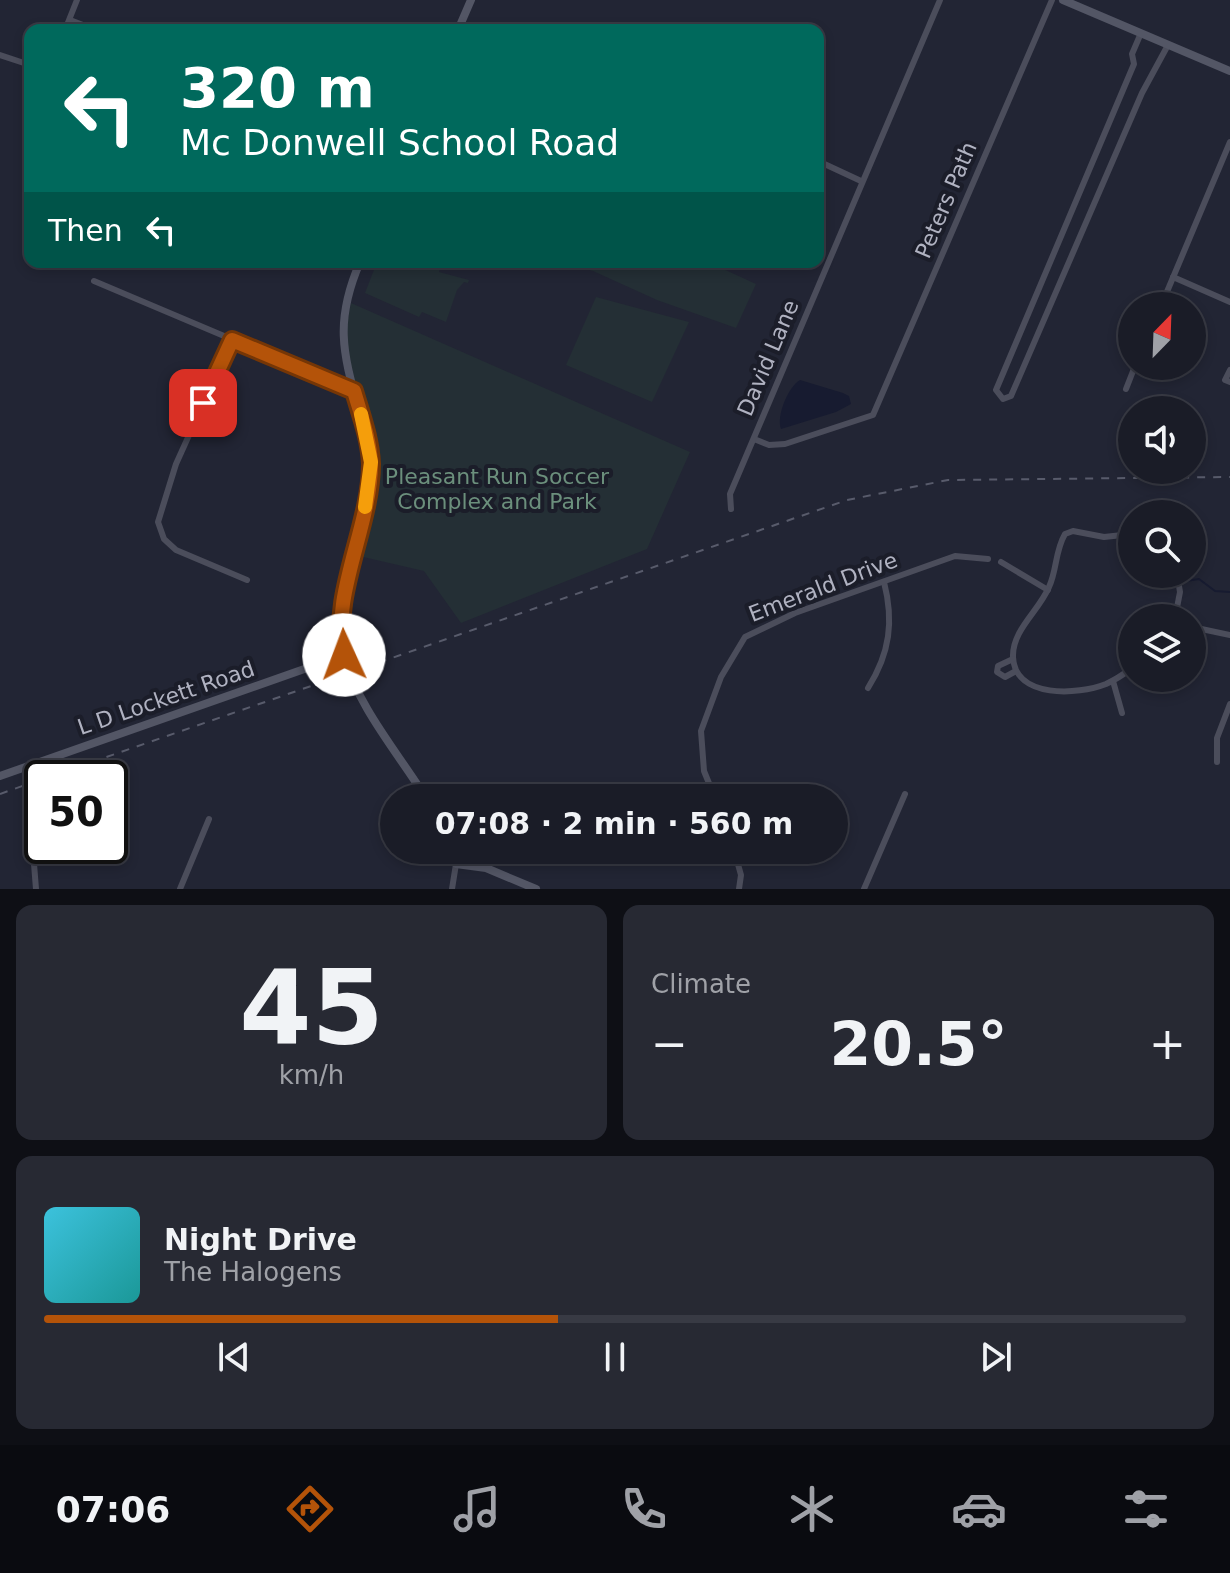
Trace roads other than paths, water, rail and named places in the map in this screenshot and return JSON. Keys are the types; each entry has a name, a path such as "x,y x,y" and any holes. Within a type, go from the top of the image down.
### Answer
{"main road":[{"path":"461,24 471,0"},
{"path":"1063,0 1230,71"},
{"path":"358,268 342,316 343,352 371,462 367,500 342,618 344,655 358,690 417,784"},
{"name":"L D Lockett Road","path":"0,776 344,655"},
{"path":"456,864 486,868 536,889"}],"street":[{"path":"68,24 77,0"},
{"name":"David Lane","path":"731,509 730,494 940,0"},
{"name":"Peters Path","path":"754,439 769,445 785,444 873,415 1052,0"},
{"path":"70,20 80,24"},
{"path":"1141,33 1132,54 1134,64 996,390 1003,399 1011,396 1151,72 1159,65 1168,45"},
{"path":"0,55 24,63"},
{"path":"1167,292 1230,142"},
{"path":"1098,149 1115,155"},
{"path":"824,164 861,181"},
{"path":"1065,227 1081,234"},
{"path":"1173,277 1230,302"},
{"path":"94,281 354,391"},
{"path":"1030,309 1045,316"},
{"path":"232,340 176,464 158,522 164,539 176,550 247,580"},
{"path":"1228,381 1230,370"},
{"path":"1126,389 1130,380"},
{"path":"1118,536 1104,537 1073,531 1065,534 1048,590 1016,640 1013,659 1016,671 1030,684 1057,691 1095,688 1118,678"},
{"name":"Emerald Drive","path":"709,784 704,771 701,731 721,677 745,637 795,613 955,556 988,559"},
{"path":"1001,562 1048,590"},
{"path":"868,688 889,637 891,610 884,582"},
{"path":"1206,630 1230,635"},
{"path":"1013,659 998,666 997,672 1002,677 1016,671"},
{"path":"1113,681 1122,713"},
{"path":"1217,762 1217,738 1230,706"},
{"path":"864,889 905,794"},
{"path":"180,889 209,819"},
{"path":"34,864 36,889"},
{"path":"452,889 456,864"},
{"path":"738,864 741,875 739,889"}],"water":[{"path":"800,380 843,393 849,396 851,404 836,412 781,429 784,402"}],"waterway":[{"path":"1206,584 1215,591 1230,592"}],"railway":[{"path":"98,760 847,500 948,480 1230,477"},
{"path":"0,794 24,785"}],"park label":[{"name":"Pleasant Run Soccer Complex and Park","path":"497,488"}]}
